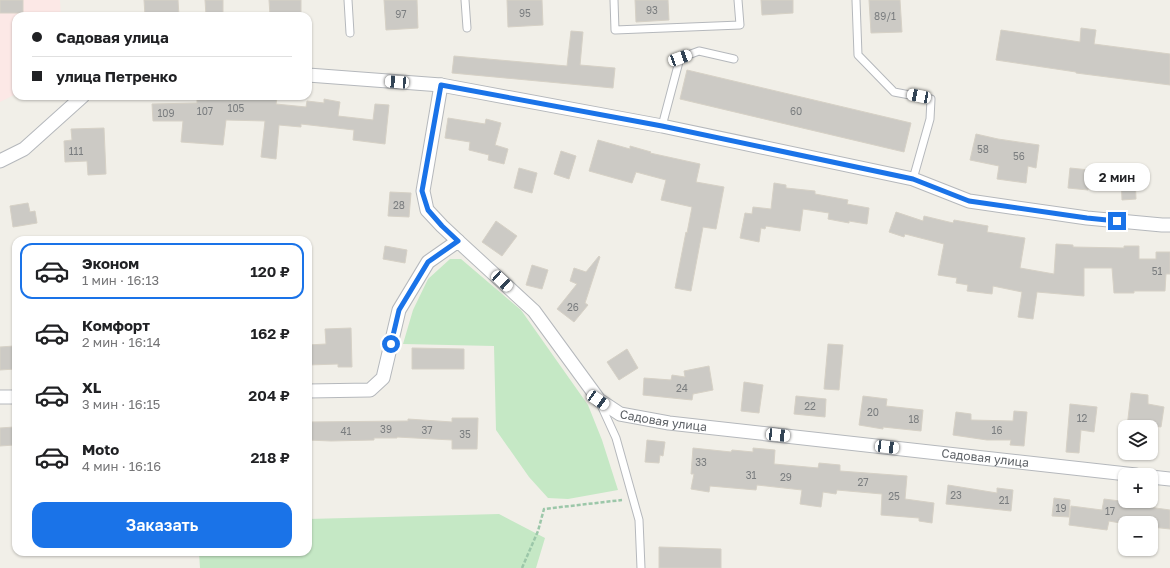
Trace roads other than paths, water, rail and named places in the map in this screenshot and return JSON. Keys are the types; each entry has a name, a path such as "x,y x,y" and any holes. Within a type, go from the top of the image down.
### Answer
{"street":[{"path":"312,75 441,85 662,126 913,179 969,201 1087,218 1162,226 1170,225"},
{"name":"Садовая улица","path":"441,85 422,191 428,210 442,226 534,311 598,400 620,414 669,423 1118,473"},
{"path":"0,161 24,149 79,100"},
{"path":"312,391 370,390 383,378 399,310 428,262 458,241"},
{"path":"0,397 12,397"},
{"path":"1158,478 1170,479"}],"lane":[{"path":"348,0 350,33"},
{"path":"465,0 467,28"},
{"path":"614,0 615,30 740,25 738,0"},
{"path":"856,0 858,55 894,92 931,99 930,119 913,179"},
{"path":"662,126 680,58 699,51 734,59"},
{"path":"598,400 616,438 639,520 641,568"}]}
